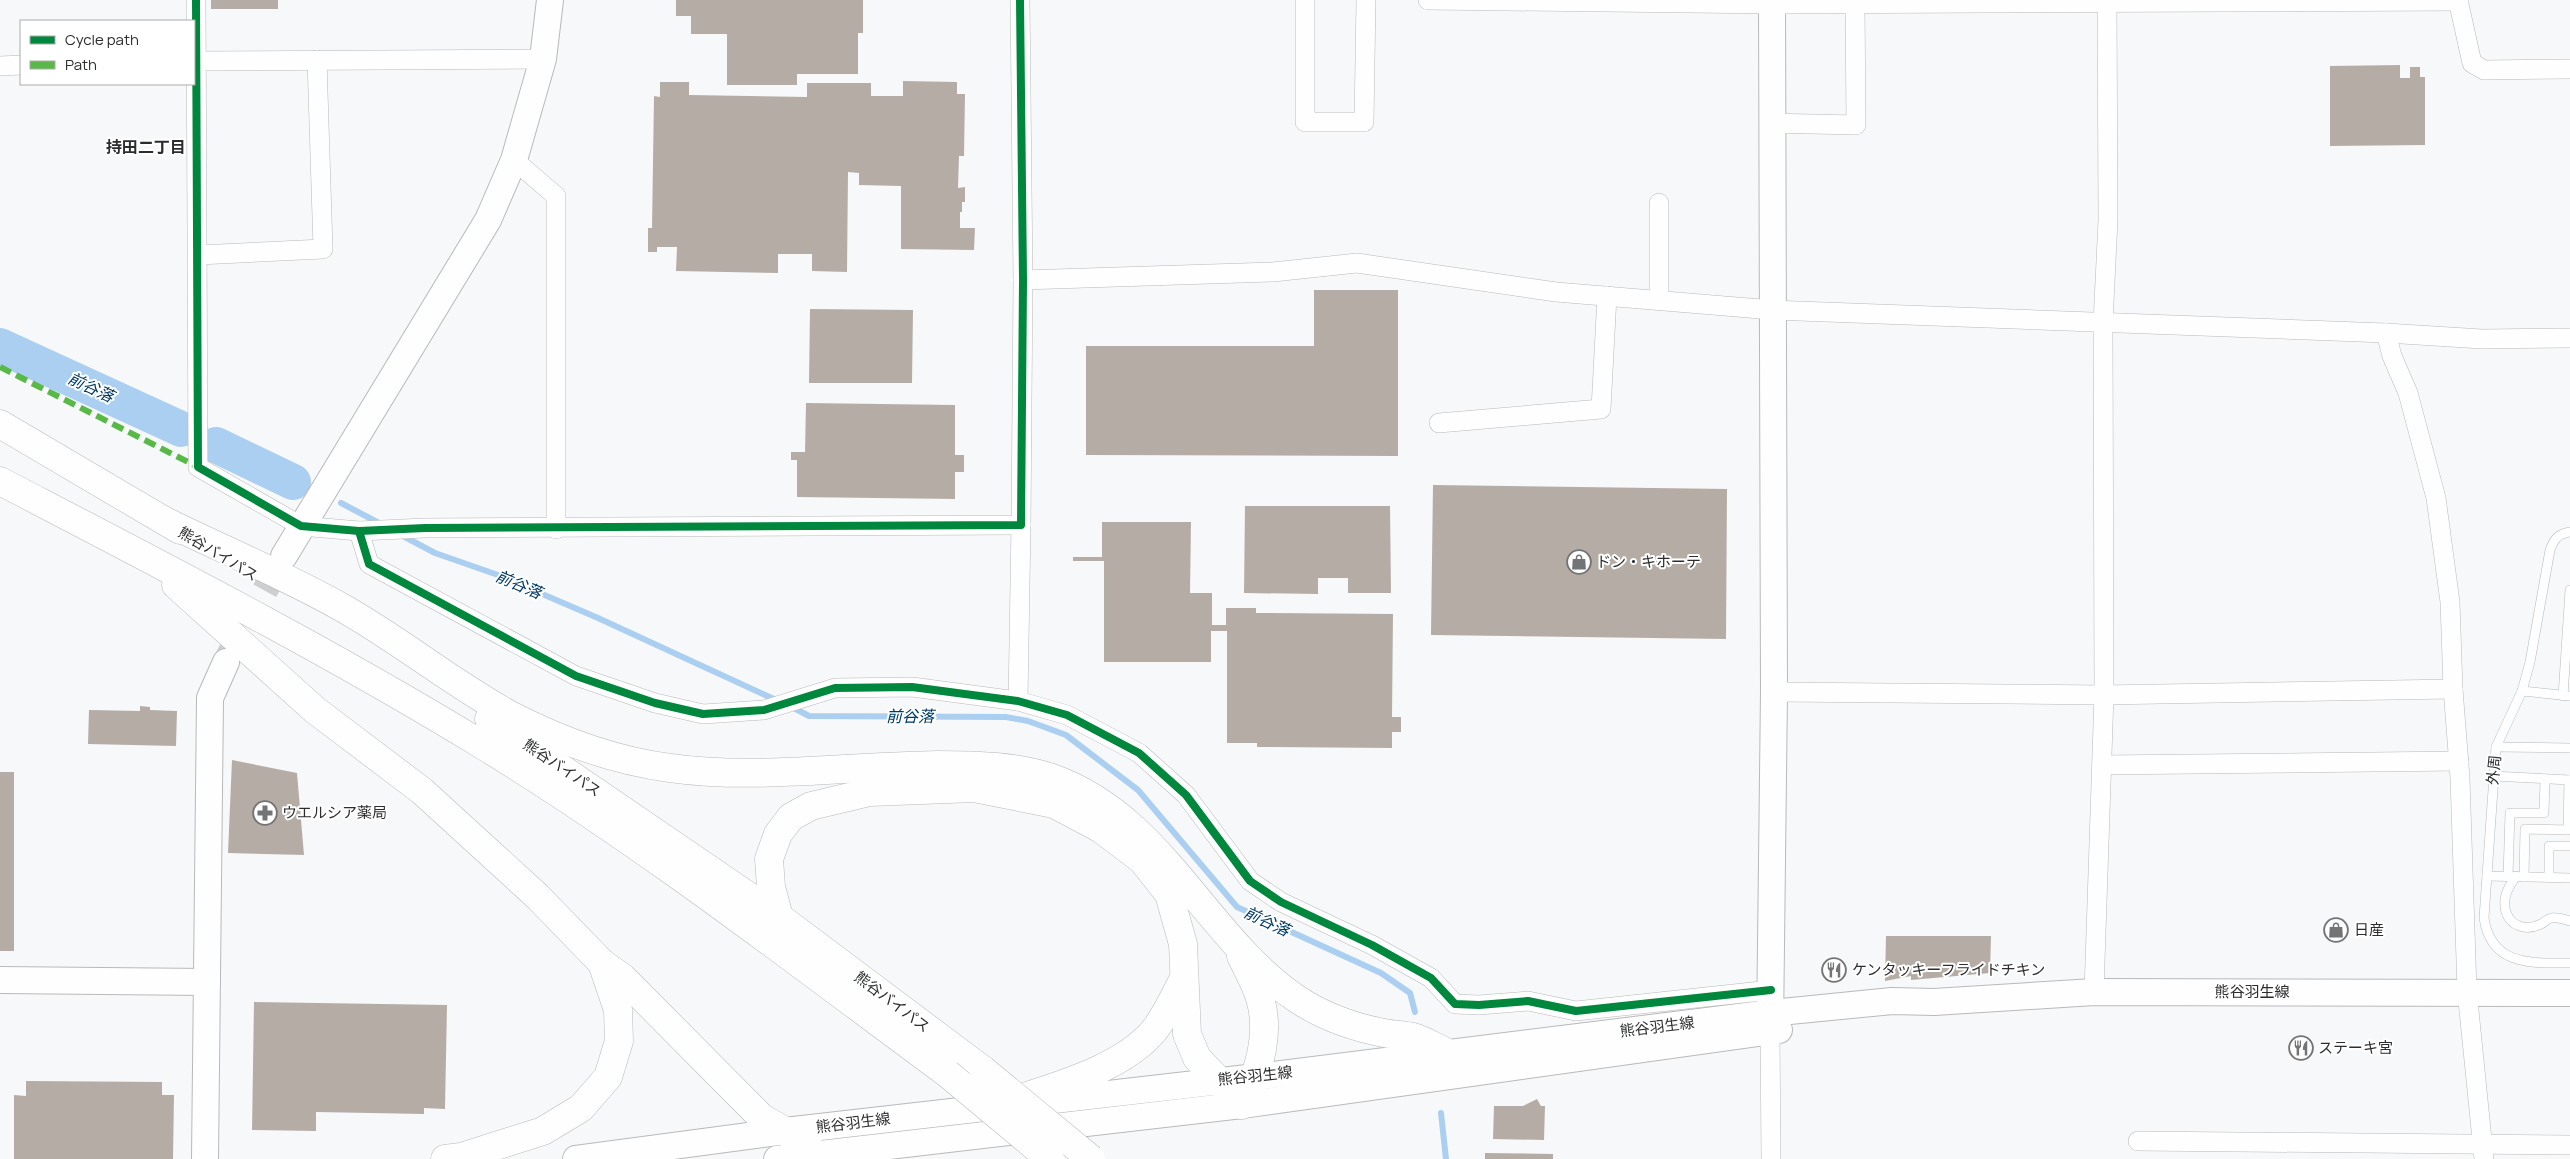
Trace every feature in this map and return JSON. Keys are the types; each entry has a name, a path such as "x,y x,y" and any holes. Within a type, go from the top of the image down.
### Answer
{"highway":[{"name":"熊谷バイパス","path":"0,424 165,521 499,725 779,917 983,1070 1091,1159"},
{"name":"熊谷バイパス","path":"0,482 134,550 317,649 485,746 646,852 948,1074 1050,1159"},
{"path":"165,521 341,607 512,716 581,746 629,761 672,769 742,773 878,766 958,765 1012,769 1051,778 1109,808 1133,826 1181,877 1237,948 1296,998 1334,1020 1384,1033 1415,1037 1446,1052"},
{"path":"134,550 178,586 315,710 422,791 537,896 602,963 623,978 762,1118 785,1131 816,1154"},
{"path":"779,917 770,887 769,859 778,834 791,817 811,806 870,792 974,788 1054,804 1101,829 1142,860 1169,894 1183,944 1187,1034 1197,1058 1242,1105 1256,1077 1263,1046 1264,1026 1260,998 1237,948"},
{"path":"445,1159 461,1157 543,1131 581,1108 608,1077 619,1041 618,1010 602,963"},
{"path":"995,1106 1094,1071 1127,1054 1155,1029 1184,977"}],"main road":[{"path":"284,556 488,220 514,160 544,59 550,0"},
{"path":"1770,1011 1774,692 1772,2"},
{"path":"205,1159 210,698 226,662"},
{"path":"0,980 207,982"},
{"name":"熊谷羽生線","path":"576,1159 785,1131 1256,1077 1770,1011 1895,1013 1934,1002 2094,992 2467,991 2570,993"},
{"name":"熊谷羽生線","path":"777,1159 1242,1105 1770,1011"}],"street":[{"path":"196,0 198,467 301,526 360,531 425,528 1021,526"},
{"path":"1018,701 1023,280 1020,0"},
{"path":"1305,0 1305,122 1364,122 1366,0"},
{"path":"1428,0 1856,3 2458,1 2472,64 2484,70 2570,69"},
{"path":"2094,992 2104,695 2103,323 2108,220 2107,1"},
{"path":"1772,123 1856,125 1856,3"},
{"path":"195,61 544,59"},
{"path":"198,255 323,249 317,60"},
{"path":"0,66 20,65"},
{"path":"514,160 556,196 556,529"},
{"path":"1659,300 1660,203"},
{"path":"1023,280 1273,272 1356,263 1454,279 1607,296 1773,310 2386,333 2482,339 2570,338"},
{"path":"1439,423 1601,409 1607,296"},
{"path":"2386,333 2392,356 2408,393 2436,498 2450,602 2467,991 2483,1152"},
{"path":"360,531 369,564 576,676 655,703 703,714 764,710 835,688 912,687 1018,701 1067,714 1140,753 1186,795 1250,881 1281,902 1372,944 1431,978 1455,1004 1479,1005 1528,1001 1576,1011 1770,1011 1771,1159"},
{"path":"1774,692 2104,695 2453,689"},
{"path":"2102,765 2458,761"},
{"path":"2138,1141 2483,1152 2570,1145"}],"lane":[{"name":"外周","path":"2570,532 2560,534 2553,541 2530,662 2522,691 2496,747 2492,776 2484,918 2486,932 2508,957 2528,963 2570,964"},
{"path":"2522,691 2567,696 2570,590"},
{"path":"2496,747 2570,748"},
{"path":"2492,776 2569,780 2568,830 2525,829 2516,876 2505,892 2504,902 2510,920 2516,925 2525,928 2535,926 2548,919 2556,918 2570,921"},
{"path":"2516,876 2510,812 2544,813 2545,779"},
{"path":"2549,877 2549,846 2570,846"},
{"path":"2487,876 2570,878"}],"building":[{"path":"211,0 278,0 278,9 211,9"},
{"path":"676,0 863,0 863,33 858,33 858,74 797,74 797,85 727,85 727,34 691,34 691,16 676,16"},
{"path":"2400,65 2400,78 2410,78 2410,67 2420,67 2420,77 2425,77 2425,145 2330,146 2330,66"},
{"path":"903,81 957,82 957,94 965,94 964,156 959,156 958,188 965,187 965,202 962,202 962,212 960,212 960,228 975,228 974,250 901,249 901,186 859,185 859,173 848,172 847,272 812,271 812,254 778,254 778,273 676,271 677,247 657,247 657,252 648,252 648,228 652,228 654,96 660,97 660,82 689,82 689,95 807,97 807,83 871,83 871,96 903,96"},
{"path":"1314,290 1398,290 1398,456 1086,455 1086,346 1314,346"},
{"path":"810,309 913,310 912,383 809,383"},
{"path":"806,403 955,405 955,455 964,455 964,472 955,472 955,499 797,497 797,460 791,460 791,452 805,452"},
{"name":"ドン・キホーテ","path":"1433,485 1727,489 1726,639 1431,635"},
{"path":"1245,506 1390,506 1391,593 1348,593 1348,578 1318,578 1318,594 1244,593"},
{"path":"1102,522 1191,522 1190,593 1212,593 1212,625 1226,625 1226,608 1256,608 1256,613 1393,614 1392,717 1401,717 1401,732 1392,732 1392,748 1257,747 1257,743 1227,743 1227,631 1211,631 1211,662 1104,662 1104,561 1073,561 1073,557 1102,557"},
{"path":"140,706 150,707 150,710 177,711 176,746 88,744 89,710 140,711"},
{"name":"ウエルシア薬局","path":"232,760 297,773 304,855 228,853"},
{"path":"0,772 14,772 14,951 0,951"},
{"path":"1886,936 1991,936 1990,973 1911,980 1911,976 1885,981"},
{"path":"254,1002 447,1005 445,1109 424,1108 424,1114 316,1112 316,1131 252,1130"},
{"path":"26,1081 162,1082 162,1095 174,1095 173,1159 14,1159 14,1095 26,1096"},
{"path":"1537,1099 1541,1106 1545,1106 1544,1140 1493,1139 1494,1106 1523,1106"},
{"path":"1485,1153 1553,1154 1553,1159 1485,1159"}],"waterway":[{"name":"前谷落","path":"0,346 181,429"},
{"name":"前谷落","path":"216,445 293,482"},
{"name":"前谷落","path":"341,503 381,524"},
{"name":"前谷落","path":"401,535 435,553 498,575 598,618 778,701"},
{"name":"前谷落","path":"790,706 809,716 1006,717 1028,721 1066,735 1138,790 1237,907 1381,973 1410,993 1415,1012"},
{"name":"前谷落","path":"1441,1113 1446,1159"}],"tunnel":[{"path":"227,659 284,556"}],"marked path":[{"path":"0,367 198,467"}],"cycle path":[{"path":"196,0 198,467 301,526 359,531 425,528 1021,525 1023,280 1020,0"},
{"path":"359,531 369,564 576,676 655,703 703,714 764,710 835,688 912,687 1018,701 1067,715 1139,753 1186,795 1250,881 1281,902 1372,945 1431,978 1455,1004 1479,1005 1528,1001 1576,1011 1771,990"}],"place":[{"name":"ドン・キホーテ","path":"1579,562"},
{"name":"ウエルシア薬局","path":"265,813"},
{"name":"日産","path":"2336,930"},
{"name":"ケンタッキーフライドチキン","path":"1834,970"},
{"name":"ステーキ宮","path":"2301,1048"}],"district":[{"name":"持田二丁目","path":"146,147"}]}
